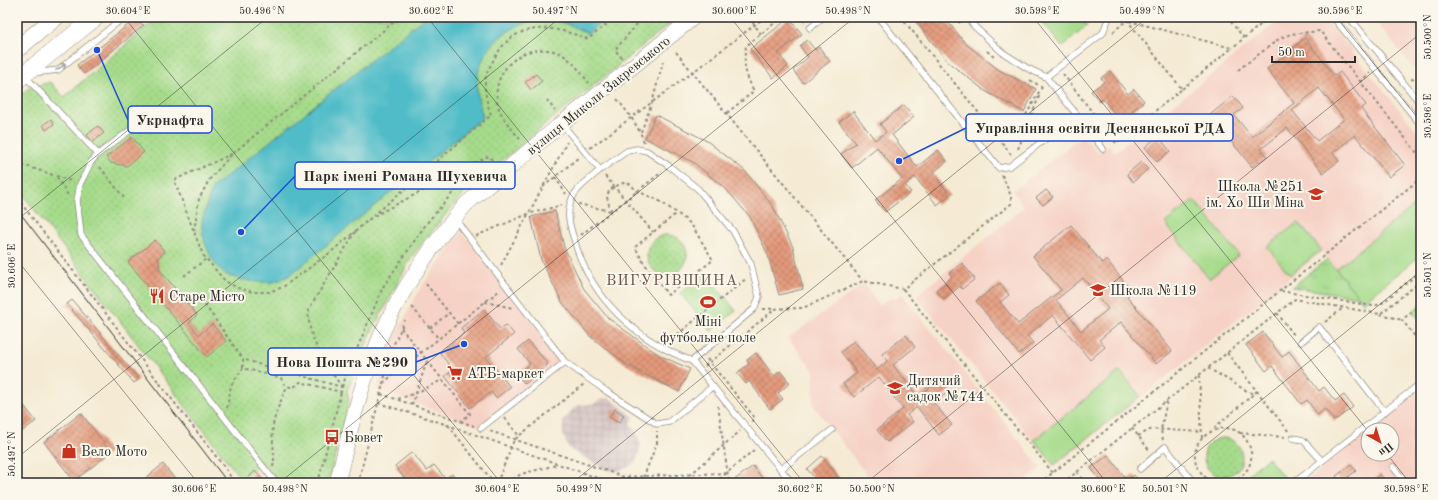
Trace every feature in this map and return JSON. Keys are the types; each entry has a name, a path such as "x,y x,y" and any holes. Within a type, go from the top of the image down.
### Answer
{"main road":[{"path":"17,48 56,17"},
{"path":"19,74 96,17"}],"street":[{"name":"вулиця Миколи Закревського","path":"337,483 359,395 379,340 398,301 420,264 454,218 466,204 558,117 694,17"},
{"path":"17,36 30,34 41,29"}],"lane":[{"path":"19,74 58,70 124,17"},
{"path":"810,28 823,17"},
{"path":"878,17 999,168 1010,166 1077,115"},
{"path":"967,17 975,27 1002,52 1027,68 1046,77 1104,149"},
{"path":"1046,77 1103,33 1109,17"},
{"path":"1333,17 1421,125"},
{"path":"1349,17 1421,104"},
{"path":"19,74 98,154"},
{"path":"558,117 600,170"},
{"path":"128,131 98,154 91,162 80,184 77,201 81,235 276,483"},
{"path":"692,361 754,309 759,296 751,264 733,231 698,189 647,151 637,149 627,151 600,170 575,193 570,202 569,222 574,240 577,250 595,288 618,315 649,340 692,361 792,483"},
{"path":"454,218 564,362 657,424 669,422 714,388"},
{"path":"1301,342 1319,327 1385,412"},
{"path":"481,428 564,362"},
{"path":"1294,483 1421,383"},
{"path":"781,469 832,430"},
{"path":"1293,438 1303,440 1322,461"},
{"path":"1140,469 1165,448 1194,483"},
{"path":"1393,467 1406,483"}],"path":[{"path":"194,232 199,200 209,180 232,154 400,17"},
{"path":"232,154 174,180 194,232 203,255 225,281 238,288 252,292 269,292 284,288 331,252 491,115 486,97 486,76 498,51 508,40 519,33 536,28 564,31 588,40 616,17"},
{"path":"622,58 615,50 643,17"},
{"path":"749,17 761,34"},
{"path":"543,187 585,152 765,17"},
{"path":"726,113 754,91 746,77 744,58 746,46 782,17"},
{"path":"900,17 991,128 1014,159 1042,87 1026,115 991,128"},
{"path":"1109,35 1127,19 1137,17"},
{"path":"1227,17 1244,38"},
{"path":"1062,73 1116,142 1270,17"},
{"path":"1127,19 1232,48"},
{"path":"1127,19 1182,89"},
{"path":"1238,70 1279,39 1290,34 1320,31 1421,158"},
{"path":"520,139 502,115 497,98 497,89 502,73 513,59 525,53 538,50 548,50 558,53 568,58 590,83"},
{"path":"676,52 863,280"},
{"path":"640,132 652,103 663,62"},
{"path":"1360,82 1376,69"},
{"path":"617,99 632,118 640,132 647,151"},
{"path":"547,100 558,117"},
{"path":"496,273 569,138"},
{"path":"370,218 488,156 493,161"},
{"path":"17,167 20,164 80,184"},
{"path":"574,240 669,166"},
{"path":"100,167 125,199"},
{"path":"903,289 1012,204 1011,196 999,168"},
{"path":"600,170 653,232"},
{"path":"56,176 79,213"},
{"path":"555,176 570,202"},
{"path":"1040,483 1421,178"},
{"path":"612,211 607,197 609,190 623,183 630,184 637,191 658,200 677,213 691,224 713,260 668,295 644,263 635,247 677,213"},
{"path":"17,198 219,460 234,483"},
{"path":"470,238 528,214 570,202 612,211"},
{"path":"318,483 342,387 327,365 315,343 308,317 309,309 356,230"},
{"path":"184,276 206,259"},
{"path":"1280,291 1373,306 1381,304 1421,271"},
{"path":"662,346 751,274"},
{"path":"754,309 803,308 863,280 903,289 1053,473"},
{"path":"1380,314 1421,281"},
{"path":"426,284 458,324"},
{"path":"383,383 506,285"},
{"path":"198,295 243,359 243,368 231,385 225,418"},
{"path":"1063,483 1295,299 1380,314 1402,320 1421,344"},
{"path":"485,302 526,311"},
{"path":"1402,320 1421,304"},
{"path":"412,307 439,339"},
{"path":"1319,327 1343,308"},
{"path":"700,370 775,309"},
{"path":"430,328 449,313"},
{"path":"1277,314 1301,342"},
{"path":"358,483 392,348 405,320"},
{"path":"401,328 470,414 461,421"},
{"path":"681,483 755,418 701,353"},
{"path":"1227,353 1293,438"},
{"path":"243,359 283,372 289,368 296,368 302,376 342,387"},
{"path":"412,405 427,361"},
{"path":"243,368 281,378 282,382 287,386 295,387 300,382 341,392"},
{"path":"1208,368 1254,394"},
{"path":"1199,375 1202,438 1196,450 1196,464 1203,475 1218,483"},
{"path":"398,400 442,380"},
{"path":"497,483 514,440 590,380"},
{"path":"273,470 275,456 273,426 275,416 287,386"},
{"path":"714,388 729,483"},
{"path":"1202,438 1257,391"},
{"path":"381,394 641,483 657,443 657,424"},
{"path":"1165,448 1161,430 1167,400"},
{"path":"378,403 448,425 611,483 623,477 727,473"},
{"path":"500,413 520,436"},
{"path":"448,425 490,478 491,483"},
{"path":"1132,428 1155,456"},
{"path":"1213,430 1226,428 1239,432 1293,438"},
{"path":"1138,436 1152,429 1202,432"},
{"path":"1229,483 1245,474 1250,462 1250,448 1244,437 1239,432"},
{"path":"715,483 761,445"},
{"path":"508,483 520,474 558,465"},
{"path":"1077,472 1086,483"}],"shaded area":[{"path":"1283,17 1324,17 1421,136 1421,255 1363,302 1322,252 1054,467 916,296 1024,207 1013,191 1083,135 1098,153 1109,145 1115,152"},
{"path":"1372,17 1421,17 1421,77"},
{"path":"461,231 563,362 481,427 376,389 389,348 418,292"},
{"name":"Дитячий садок №744","path":"864,284 879,306 891,298 894,300 902,294 1041,468 1022,483 873,483 813,405 814,371 788,338"},
{"path":"1421,390 1421,483 1304,483 1360,438 1360,462 1400,462 1400,422 1381,422"},
{"path":"609,398 634,417 630,423 639,438 641,446 636,461 631,466 619,471 605,469 573,451 568,447 563,435 563,421 573,409 579,405 593,404 602,399"}],"green space":[{"path":"158,17 678,17 468,189 451,208 412,256 371,333 347,391 349,401 328,483 279,483 262,462 241,479 17,187 17,98 29,88 50,82 64,97"},
{"path":"1038,17 1080,17 1087,26 1062,47"},
{"path":"1194,200 1239,255 1209,279 1165,223"},
{"path":"1421,200 1421,255 1363,302 1336,269"},
{"path":"1298,222 1321,250 1290,275 1267,247"},
{"path":"663,235 671,235 678,238 684,244 687,255 684,266 678,272 671,275 663,275 656,272 650,266 647,259 647,251 650,244 656,238"},
{"path":"1327,259 1359,297 1292,287"},
{"name":"Міні футбольне поле","path":"705,273 736,311 711,331 680,293"},
{"path":"1421,304 1421,320 1412,312"},
{"path":"1120,371 1140,396 1054,465 1034,440"},
{"path":"1219,438 1227,438 1237,443 1241,450 1241,464 1237,471 1227,476 1219,476 1209,471 1207,468 1204,461 1204,453 1209,443 1212,441"},
{"path":"1268,458 1286,480 1282,483 1237,483"}],"water":[{"path":"425,17 607,17 588,33 563,23 547,20 523,24 503,35 487,52 478,74 477,90 483,117 290,275 273,282 256,282 225,274 215,264 211,257 205,243 202,228 204,213 213,187"}],"building":[{"path":"912,17 944,17 966,44 999,70 1036,89 1024,112 985,91 948,62"},
{"path":"789,18 802,34 778,53 788,66 773,78 750,49"},
{"path":"133,21 144,25 84,74 77,65"},
{"path":"1305,38 1335,76 1340,72 1366,105 1361,109 1405,165 1389,177 1355,135 1333,153 1339,161 1323,173 1287,128 1261,149 1267,156 1252,167 1210,115 1233,96 1243,108 1234,115 1252,137 1294,103 1267,69","holes":["1319,88 1344,119 1317,141 1292,110"]},
{"path":"807,40 815,50 819,47 830,61 803,83 793,70 808,57 800,46"},
{"path":"1110,71 1128,94 1134,89 1144,101 1132,111 1137,117 1125,127 1103,99 1100,102 1091,91 1104,82 1101,78"},
{"path":"536,74 542,81 531,90 525,82"},
{"path":"904,105 914,117 892,135 917,167 938,150 947,161 933,173 950,195 937,205 915,177 905,185 911,192 885,212 875,200 902,179 877,147 852,168 841,154 856,143 839,122 853,111 875,140 886,132 880,124"},
{"path":"656,115 707,141 744,170 772,205 793,247 803,289 779,295 768,255 750,217 726,189 693,162 645,138"},
{"path":"51,119 54,124 46,130 43,125"},
{"path":"98,126 104,133 93,142 87,135"},
{"path":"1158,136 1170,151 1157,162 1145,147"},
{"path":"132,137 144,152 127,166 111,163 106,157"},
{"path":"1141,162 1148,169 1133,182 1127,174"},
{"path":"1046,190 1053,197 1043,205 1036,198"},
{"path":"555,211 564,247 584,289 608,318 659,355 690,369 679,392 627,365 590,336 562,302 541,260 531,217"},
{"path":"1071,225 1102,263 1106,259 1132,292 1127,296 1172,351 1156,364 1121,322 1099,340 1105,347 1090,360 1053,315 1027,336 1033,343 1019,354 976,301 1000,283 1009,295 1000,302 1018,324 1061,290 1033,256","holes":["1083,278 1108,309 1081,331 1056,300"]},
{"path":"155,240 165,252 158,258 160,270 197,315 189,323 199,335 212,324 226,341 207,357 128,262"},
{"path":"962,263 975,279 962,289 960,286 944,299 936,290 952,277 949,273"},
{"path":"72,300 139,379 134,383 67,304"},
{"path":"484,309 500,329 506,325 514,334 486,357 510,387 496,398 491,392 470,408 445,376 453,370 440,353 464,333 461,328"},
{"path":"1263,332 1282,357 1289,351 1319,391 1324,387 1335,401 1344,395 1353,407 1334,421 1325,409 1318,415 1307,400 1301,404 1272,366 1266,371 1246,345"},
{"path":"906,335 915,347 893,365 918,397 940,380 949,391 934,403 952,425 939,435 917,407 907,415 913,422 887,442 877,430 903,409 879,377 854,397 843,384 857,373 841,352 854,341 877,370 887,361 882,354"},
{"path":"528,341 548,364 525,384 517,374 530,364 518,349"},
{"path":"756,353 774,376 780,371 790,383 778,393 783,399 770,409 749,381 746,384 737,373 749,364 747,360"},
{"path":"17,397 36,421 17,435"},
{"path":"615,409 624,415 619,423 609,417"},
{"path":"81,413 111,452 74,481 44,442"},
{"path":"412,452 427,471 434,465 446,479 452,474 459,483 420,483 418,481 416,483 408,483 395,466"},
{"path":"1108,455 1127,480 1134,475 1140,483 1102,483 1091,468"},
{"path":"822,456 843,483 819,483 807,469"},
{"path":"163,464 178,483 140,483"},
{"path":"1351,465 1356,471 1348,477 1353,483 1341,483 1336,476"},
{"path":"753,466 766,483 735,483 733,481"},
{"path":"255,471 265,483 249,483 246,480"},
{"path":"1380,474 1387,483 1370,483"}],"tram line":[{"path":"17,209 228,483"}],"place":[{"name":"Укрнафта","path":"97,50"},
{"name":"Управління освіти Деснянської РДА","path":"899,161"},
{"name":"Школа №251 ім. Хо Ши Міна","path":"1316,194"},
{"name":"Парк імені Романа Шухевича","path":"241,232"},
{"name":"Школа №119","path":"1098,290"},
{"name":"Старе Місто","path":"157,296"},
{"name":"Міні футбольне поле","path":"708,302"},
{"name":"Нова Пошта №290","path":"464,344"},
{"name":"АТБ-маркет","path":"455,373"},
{"name":"Дитячий садок №744","path":"895,388"},
{"name":"Бювет","path":"332,437"},
{"name":"Вело Мото","path":"69,451"}],"district":[{"name":"ВИГУРІВЩИНА","path":"672,280"}]}
